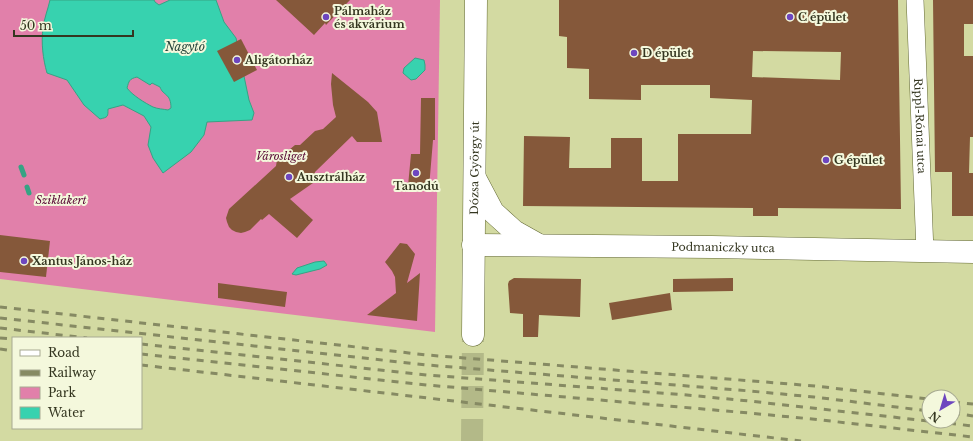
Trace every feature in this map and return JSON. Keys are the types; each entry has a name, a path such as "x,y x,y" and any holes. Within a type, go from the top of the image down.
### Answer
{"street":[{"name":"Dózsa György út","path":"473,335 476,0"},
{"name":"Rippl-Rónai utca","path":"915,0 925,252"},
{"path":"474,175 493,212 514,231 540,245"},
{"name":"Podmaniczky utca","path":"473,245 712,247 973,252"}],"green space":[{"name":"Városliget","path":"0,0 440,0 435,332 0,279"}],"water":[{"name":"Nagytó","path":"50,0 154,0 159,5 170,0 216,0 224,22 236,38 249,100 254,113 252,120 207,122 204,135 191,152 163,173 153,158 148,145 151,127 144,116 123,105 108,109 107,116 100,119 84,105 67,80 47,73 43,57 42,39","holes":["137,77 150,85 152,83 160,87 170,100 171,108 168,110 153,107 135,96 127,88 130,81"]},
{"path":"415,58 424,60 425,70 416,79 411,80 403,73 404,68"},
{"path":"324,261 327,265 320,269 296,275 292,274 297,268 315,262"}],"building":[{"path":"276,0 350,0 314,35"},
{"path":"559,0 898,0 901,209 778,208 778,216 753,216 753,208 523,206 524,136 570,137 569,168 611,168 611,138 642,138 642,181 678,181 678,134 751,134 752,100 710,98 710,85 641,85 641,100 589,99 589,69 567,68 567,37 559,36","holes":["753,51 841,52 840,80 752,77"]},
{"path":"933,0 973,0 973,24 964,24 964,56 973,56 973,137 970,137 969,173 973,173 973,216 952,216 952,172 935,172"},
{"name":"Aligátorház","path":"241,39 257,70 234,82 217,51"},
{"path":"332,73 368,102 377,112 382,142 357,142 352,136 315,172 313,183 290,199 313,220 297,238 269,214 262,220 261,219 250,230 241,233 232,230 229,227 226,218 229,209 276,166 278,159 295,145 300,145 315,131 323,129 336,117 331,84"},
{"path":"421,98 435,98 435,140 433,140 429,188 408,186 411,154 420,154"},
{"name":"Xantus János-ház","path":"0,235 50,241 46,277 0,272"},
{"path":"400,243 407,244 415,254 407,283 420,273 417,321 367,315 396,293 395,277 385,262"},
{"path":"514,278 581,279 580,317 539,315 538,337 523,337 523,314 510,313 508,284 509,281"},
{"path":"733,278 733,291 673,292 673,279"},
{"path":"218,283 287,292 285,307 218,298"},
{"path":"670,293 672,310 612,320 609,303"}],"waterway":[{"path":"21,167 24,175"},
{"path":"27,187 29,193"}],"tunnel":[{"path":"472,441 473,335"}],"railway":[{"path":"0,307 427,355 815,386 921,398"},
{"path":"0,318 427,365 750,391 921,410"},
{"path":"0,328 78,337"},
{"path":"0,338 12,339"},
{"path":"142,344 427,375 749,401 973,426"},
{"path":"0,349 12,351"},
{"path":"142,354 427,385 749,413 973,437"},
{"path":"142,365 801,441"},
{"path":"961,403 973,404"},
{"path":"961,414 973,416"}],"place":[{"name":"Pálmaház és akvárium","path":"326,17"},
{"name":"C épület","path":"790,17"},
{"name":"D épület","path":"634,53"},
{"name":"Aligátorház","path":"237,60"},
{"name":"G épület","path":"826,160"},
{"name":"Tanodú","path":"416,173"},
{"name":"Ausztrálház","path":"289,177"},
{"name":"Xantus János-ház","path":"24,261"}],"park label":[{"name":"Sziklakert","path":"61,200"}]}
